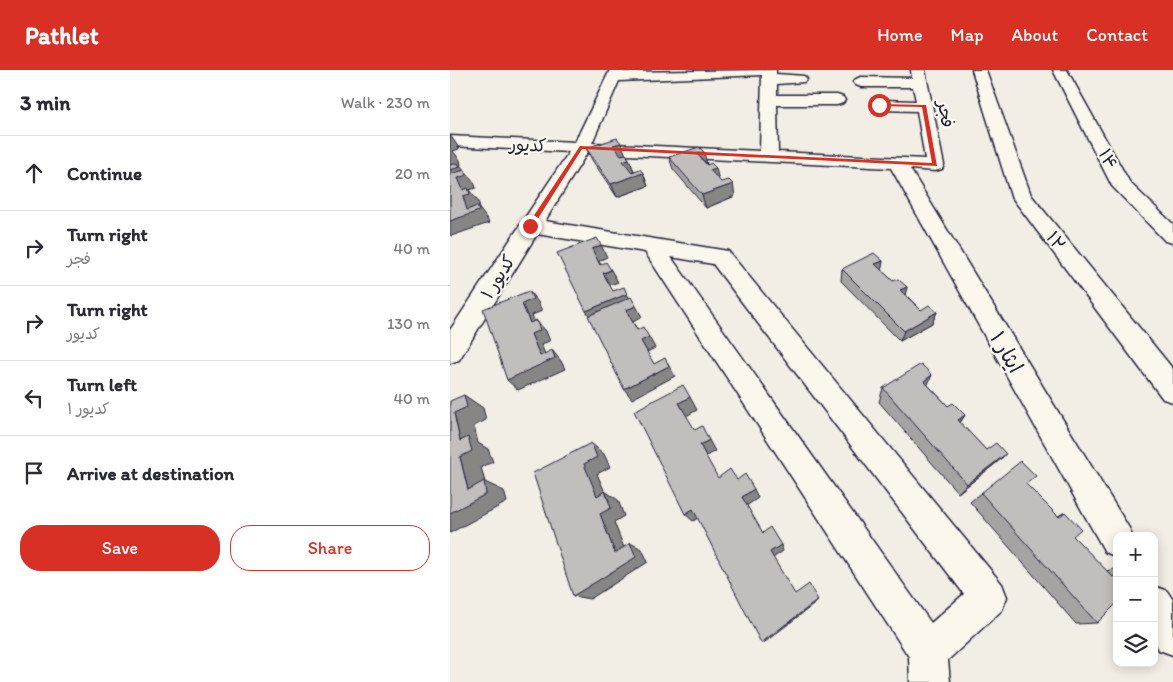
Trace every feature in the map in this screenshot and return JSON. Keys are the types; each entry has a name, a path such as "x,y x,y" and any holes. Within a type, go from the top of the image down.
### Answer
{"street":[{"name":"۱۲","path":"979,70 1021,196 1173,390"},
{"name":"۱۴","path":"1060,70 1122,186 1173,236"},
{"path":"768,73 769,157"},
{"path":"616,74 768,73 799,79"},
{"name":"کدیور ۱","path":"450,352 580,148 616,74"},
{"path":"861,82 919,77"},
{"name":"فجر","path":"919,77 936,165"},
{"path":"769,100 837,100"},
{"path":"879,105 925,106"},
{"name":"کدیور","path":"450,141 936,165"},
{"name":"ایثار ۱","path":"897,163 1113,533"},
{"path":"530,226 720,257 989,597 929,667 652,246"},
{"path":"1158,611 1173,636"}],"building":[{"path":"617,138 621,143 613,145 621,155 626,154 629,159 623,161 632,172 640,169 643,173 611,184 586,148"},
{"path":"699,147 704,152 697,154 707,165 711,163 716,168 710,170 721,182 729,180 733,184 702,195 669,157"},
{"path":"458,163 460,167 450,170 450,165"},
{"path":"465,170 467,175 458,178 463,190 468,188 470,194 463,196 467,210 477,206 479,211 450,221 450,174"},
{"path":"597,238 601,245 592,249 600,265 606,262 611,270 603,273 613,291 624,287 627,294 586,311 557,253"},
{"path":"874,253 883,261 875,264 893,281 898,279 907,287 900,290 921,310 929,305 937,312 904,331 842,269"},
{"path":"529,291 533,299 522,304 530,323 536,320 540,330 531,334 540,356 552,350 555,358 507,380 483,309"},
{"path":"631,297 636,306 626,310 637,330 643,327 649,337 641,341 654,364 665,358 669,366 624,389 588,316"},
{"path":"921,364 932,375 924,381 948,406 953,403 965,415 958,420 986,450 996,443 1006,454 967,484 883,388"},
{"path":"683,385 690,397 679,403 695,430 702,426 709,440 700,445 718,478 730,469 737,480 745,474 754,489 742,497 763,533 770,527 781,545 770,552 795,594 809,584 818,600 761,643 693,509 685,514 634,411"},
{"path":"464,395 467,407 454,413 460,441 468,437 472,451 460,457 468,490 484,481 486,494 450,513 450,401"},
{"path":"591,443 597,457 584,464 597,496 605,491 611,508 600,514 615,553 630,543 636,557 573,596 533,473"},
{"path":"1021,461 1036,476 1026,484 1059,517 1065,512 1081,529 1073,536 1113,577 1113,607 1097,623 981,493"}],"route":[{"path":"530,226 580,148 936,165 925,106 879,105"}]}
